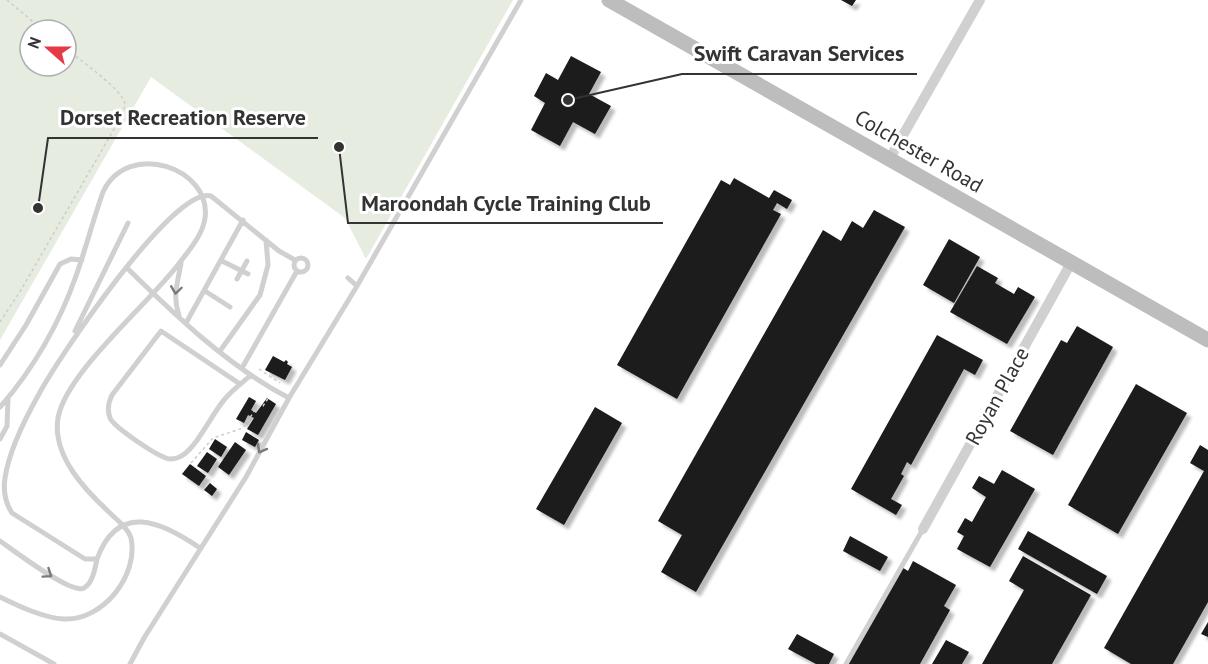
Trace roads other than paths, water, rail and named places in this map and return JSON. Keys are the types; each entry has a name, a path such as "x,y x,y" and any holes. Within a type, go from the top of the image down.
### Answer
{"main road":[{"name":"Colchester Road","path":"609,0 1208,340"}],"street":[{"path":"890,158 980,0"},
{"name":"Royan Place","path":"923,529 1071,263"}],"lane":[{"path":"130,664 144,638 246,477 289,398 357,286 521,0"},
{"path":"0,407 53,328 82,260 103,192 110,180 120,171 144,163 165,165 180,172 191,181 205,206 202,229 181,261 154,294 83,371 67,397 58,418 59,443 68,465 91,494 122,524 130,537 132,559 124,582 108,601 87,615 65,619 39,613 0,597"},
{"path":"71,340 160,226 183,206 200,196 208,195 215,198 266,240 295,260"},
{"path":"186,323 243,220"},
{"path":"97,559 89,560 12,513 4,493 5,478 23,426 39,393 71,340 128,223"},
{"path":"220,351 260,295 268,265 266,240"},
{"path":"242,368 297,271 306,269 307,263 301,258 295,260"},
{"path":"0,365 26,325 60,264 71,259 82,260"},
{"path":"295,260 294,266 297,271"},
{"path":"180,317 174,304 174,292 181,261"},
{"path":"222,261 248,274"},
{"path":"237,279 247,261"},
{"path":"127,268 220,351 251,375 289,398"},
{"path":"348,278 357,286"},
{"path":"205,291 230,307"},
{"path":"240,384 161,331 112,395 108,403 108,410 115,425 159,455 170,459 177,458 189,449 224,400 251,375"},
{"path":"0,439 7,426 8,398"},
{"path":"0,541 65,585 78,590 88,584 108,536 122,524 135,521 150,522 166,528 200,548"},
{"path":"846,664 923,529"},
{"path":"0,634 54,664"}],"place":[{"name":"Swift Caravan Services","path":"568,100"},
{"name":"Maroondah Cycle Training Club","path":"339,147"},
{"name":"Dorset Recreation Reserve","path":"38,208"}]}
